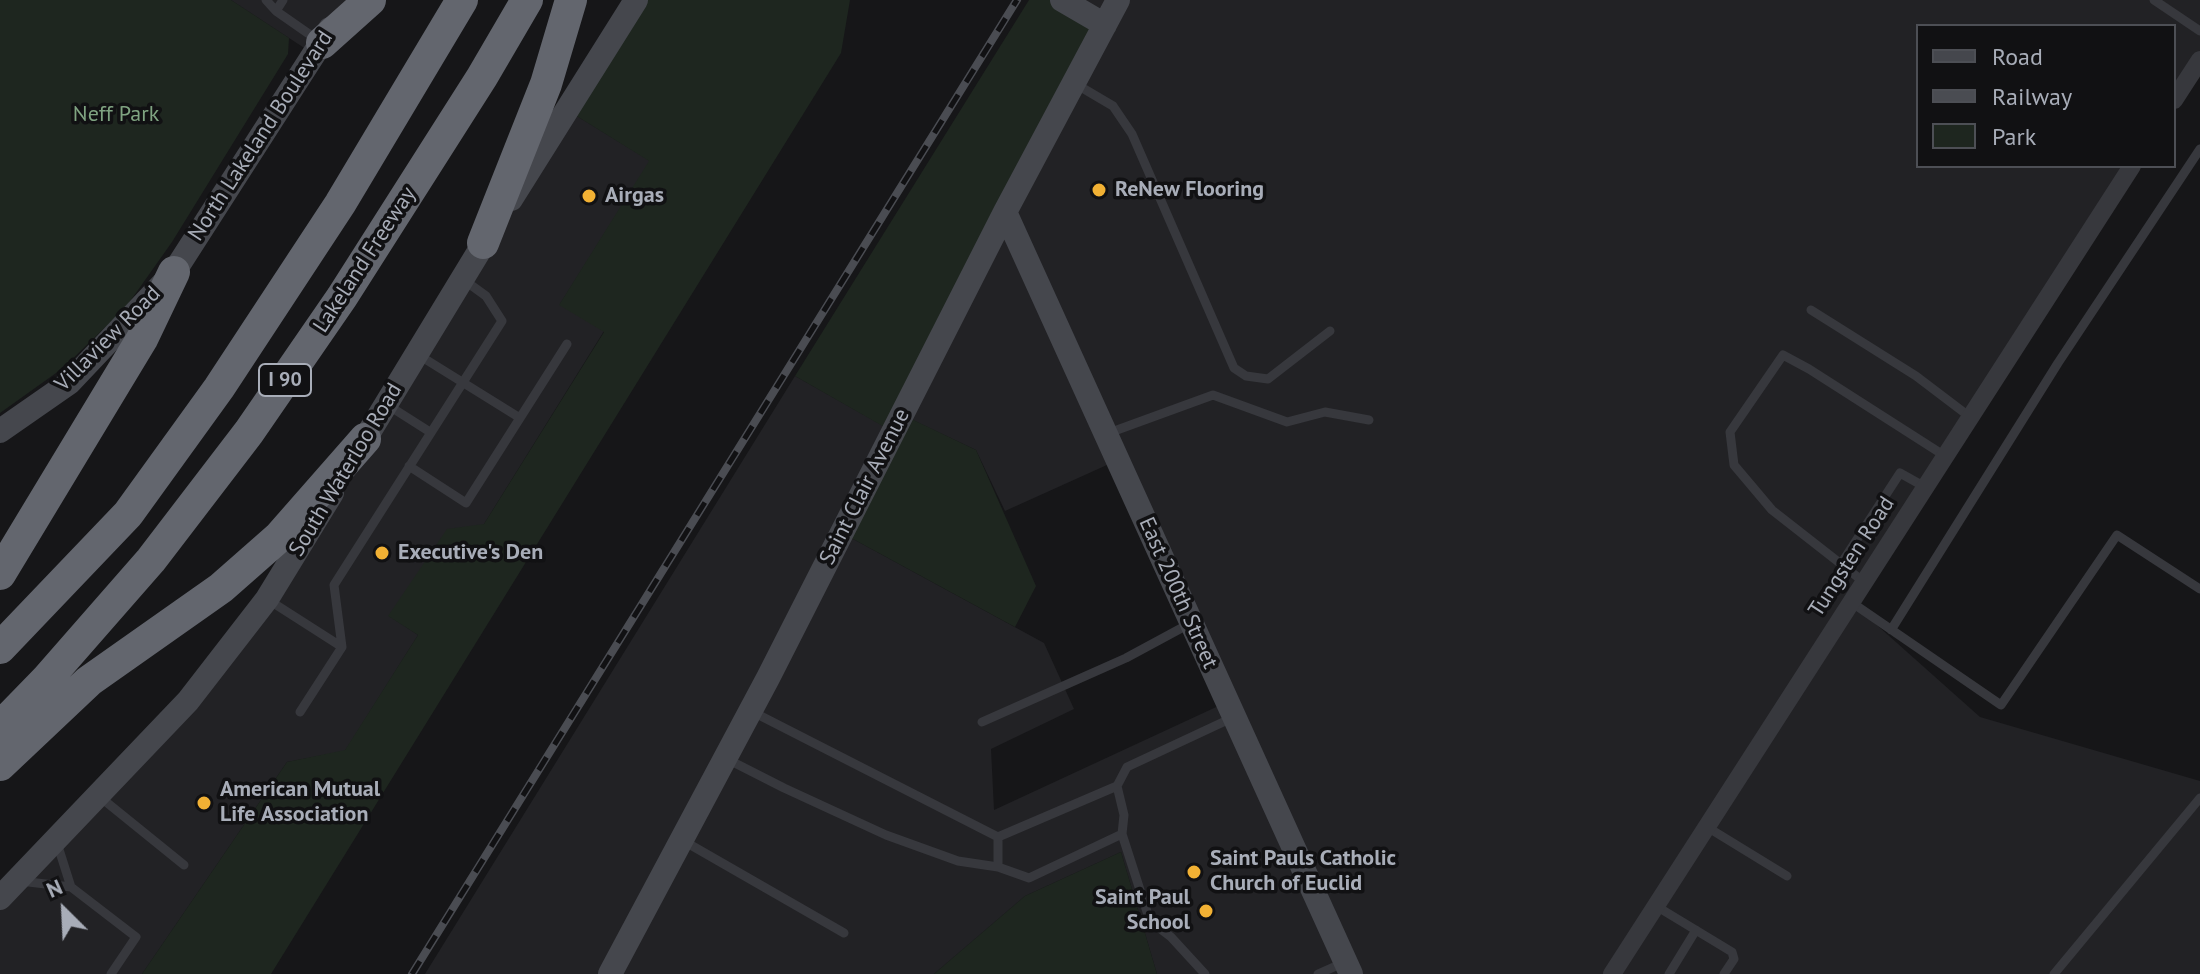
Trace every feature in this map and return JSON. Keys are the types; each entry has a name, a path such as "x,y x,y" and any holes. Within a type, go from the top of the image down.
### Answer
{"highway":[{"path":"322,43 370,0"},
{"name":"I 90","path":"0,648 128,514 219,388 340,204 462,0"},
{"name":"Lakeland Freeway","path":"0,727 46,680 151,560 249,432 342,297 482,77 527,0"},
{"path":"483,243 546,84 571,0"},
{"path":"0,574 142,339 174,272"},
{"path":"0,765 89,681 221,588 279,537 365,439"}],"street":[{"name":"North Lakeland Boulevard","path":"174,272 348,0"},
{"name":"South Waterloo Road","path":"5,889 188,701 267,599 483,243 636,0"},
{"path":"1062,0 1105,25"},
{"name":"Saint Clair Avenue","path":"610,974 751,711 1005,212 1118,0"},
{"path":"2180,76 2200,60"},
{"name":"Tungsten Road","path":"1612,974 2131,168"},
{"name":"East 200th Street","path":"1005,212 1348,968"},
{"name":"Villaview Road","path":"0,431 69,383 174,272"}],"lane":[{"path":"266,0 276,11 322,43"},
{"path":"276,11 283,0"},
{"path":"2154,0 2200,31"},
{"path":"1074,83 1113,106 1132,134 1234,368 1246,376 1268,379 1330,331"},
{"path":"1891,630 2058,363 2200,149"},
{"path":"300,712 342,647 334,585 502,321 486,296 462,279"},
{"path":"1811,310 1916,376 1970,417"},
{"path":"409,466 466,503 567,344"},
{"path":"416,354 520,418"},
{"path":"1864,582 1772,510 1734,465 1730,432 1783,355 1945,456"},
{"path":"1106,434 1213,395 1287,422 1325,412 1369,420"},
{"path":"386,404 430,432"},
{"path":"1841,564 1900,473 1925,487"},
{"path":"1851,602 2001,705 2117,535 2200,589"},
{"path":"267,599 342,647"},
{"path":"982,722 1126,658 1192,623"},
{"path":"751,711 998,837"},
{"path":"998,837 1117,786 1127,767 1234,717"},
{"path":"725,758 886,835 958,861 998,867 1029,878 1122,834"},
{"path":"1117,786 1124,815 1122,834 1146,915 1205,974"},
{"path":"98,795 184,865"},
{"path":"2054,974 2200,798"},
{"path":"1707,827 1787,876"},
{"path":"998,837 998,867"},
{"path":"56,838 71,887 136,937 111,974"},
{"path":"682,840 844,933"},
{"path":"5,889 71,887"},
{"path":"1656,906 1732,952 1734,959 1724,974"},
{"path":"1669,974 1696,930"},
{"path":"1318,974 1348,968"}],"shaded area":[{"path":"231,0 348,0 315,55"},
{"path":"1062,0 2200,0 2200,60 2176,97 2176,24 1916,24 1916,168 2131,168 1851,602 1980,717 2200,781 2200,974 1157,974 1121,852 1025,896 934,974 425,974 795,376 894,432 842,533 1044,643 1074,709 991,749 994,810 1227,702 1118,460 1005,511 976,450 902,415"},
{"path":"567,110 650,161 560,304 604,331 484,524 389,616 418,635 345,751 287,762 142,974 0,974 0,898 188,701"}],"green space":[{"name":"Neff Park","path":"0,0 231,0 289,38 288,54 172,242 126,307 63,368 0,413"},
{"path":"636,0 850,0 841,53 271,974 142,974 287,762 345,750 418,635 388,616 447,529 484,524 604,332 559,305 649,161 567,110"},
{"path":"1029,0 1062,0 1105,25 903,415 976,450 1036,586 1015,627 842,533 893,432 795,376"},
{"path":"1121,852 1157,974 934,974 1025,896"}],"railway":[{"path":"412,974 1017,0"}],"place":[{"name":"ReNew Flooring","path":"1099,190"},
{"name":"Airgas","path":"589,196"},
{"name":"Executive's Den","path":"382,553"},
{"name":"American Mutual Life Association","path":"204,803"},
{"name":"Saint Pauls Catholic Church of Euclid","path":"1194,872"},
{"name":"Saint Paul School","path":"1206,911"}]}
